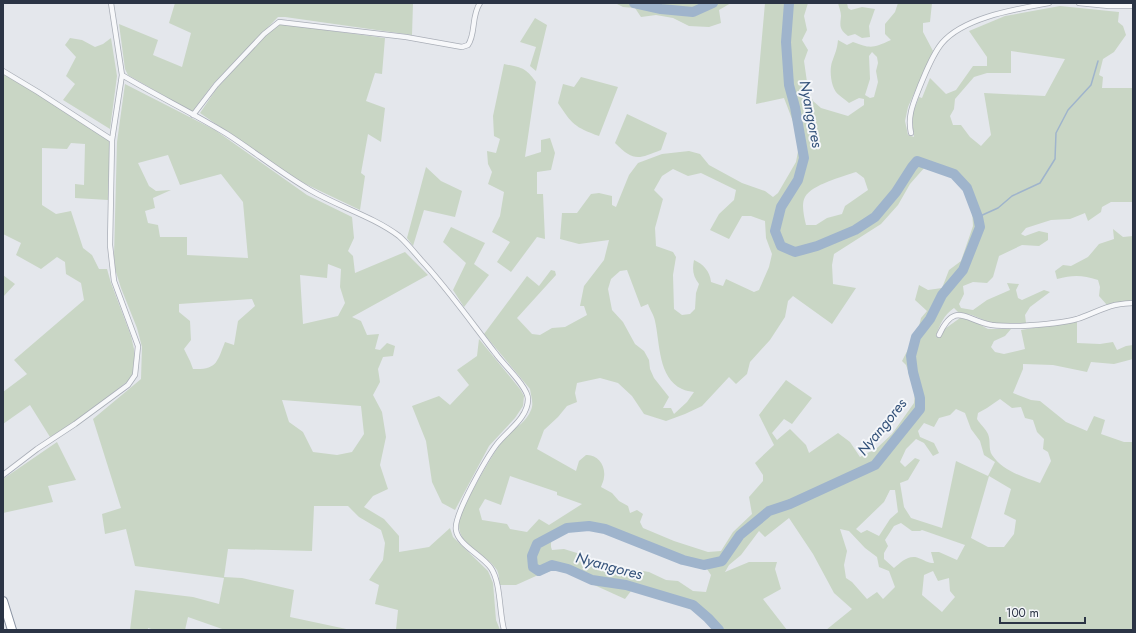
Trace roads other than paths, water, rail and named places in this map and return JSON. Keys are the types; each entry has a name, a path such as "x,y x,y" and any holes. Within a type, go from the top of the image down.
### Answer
{"highway":[{"path":"3,600 12,630"}],"street":[{"path":"3,475 37,449 75,424 128,385 135,375 138,346 114,281 111,263 112,140 122,75 111,3"},
{"path":"193,115 216,85 264,34 279,22 406,37 462,47 468,45 471,40 474,16 480,3"},
{"path":"910,133 908,122 912,109 926,71 934,54 942,42 952,34 971,23 990,16 1006,11 1049,3"},
{"path":"1079,3 1109,6 1133,6"},
{"path":"3,71 112,140"},
{"path":"122,75 228,135 313,192 364,216 399,236 455,298 527,393 528,402 523,415 498,443 489,456 462,507 456,520 455,528 458,536 487,563 494,574 504,630"},
{"path":"939,335 943,326 957,314 969,316 992,325 1019,326 1076,319 1115,305 1133,303"}],"waterway":[{"name":"Nyangores","path":"634,3 661,9 693,12 713,3"},
{"name":"Nyangores","path":"719,630 693,605 626,585 592,580 568,569 552,565 539,571 533,567 532,556 537,544 567,528 589,526 605,529 683,560 704,565 722,561 740,535 769,511 790,504 875,465 920,409 920,398 913,372 911,356 916,337 930,319 942,295 963,270 980,227 978,217 967,188 954,174 917,161 896,192 875,217 855,230 817,246 795,252 781,246 775,231 781,207 798,180 804,158 795,107 789,85 786,42 789,3"},
{"path":"978,217 998,208 1012,196 1040,183 1055,159 1056,133 1068,110 1091,85 1098,61"}]}
